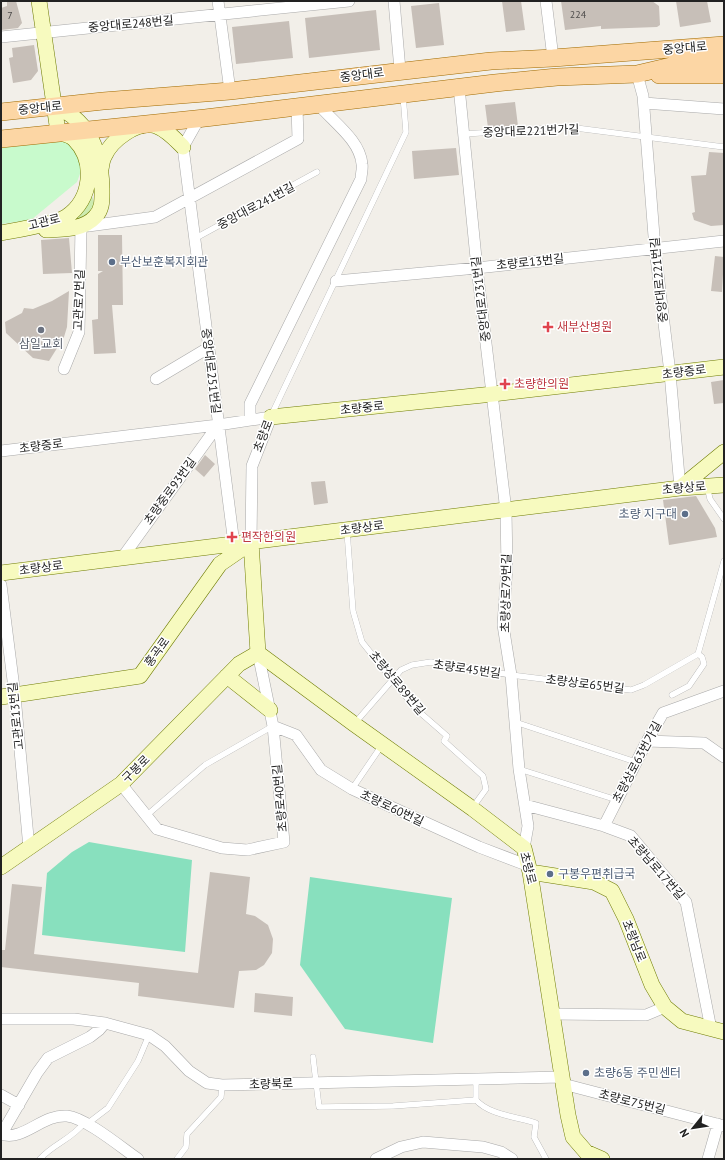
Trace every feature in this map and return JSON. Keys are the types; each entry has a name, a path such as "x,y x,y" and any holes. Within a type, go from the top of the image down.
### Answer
{"main road":[{"name":"중앙대로","path":"1,112 230,91 491,60 553,58 724,45"},
{"name":"중앙대로","path":"637,74 684,63 724,58"},
{"name":"중앙대로","path":"1,139 85,129 205,118 460,87 557,77 637,74 724,76"}],"street":[{"path":"39,1 58,132"},
{"path":"218,1 230,91"},
{"name":"중앙대로248번길","path":"1,37 220,16 349,1"},
{"path":"394,1 400,70"},
{"path":"546,1 553,58"},
{"name":"중앙대로221번길","path":"637,74 644,103 645,136 655,249 670,373 680,488"},
{"name":"중앙대로231번길","path":"460,87 477,268 506,511"},
{"path":"644,103 724,110"},
{"path":"250,420 250,404 361,179 362,164 359,150 344,130 330,119 318,104"},
{"path":"54,106 68,112 79,121 85,129 95,146 101,172 102,205 95,217 81,227"},
{"path":"81,227 155,217 298,139 297,107"},
{"path":"101,172 104,158 110,148 120,138 146,124 164,130 183,147 196,124 205,118"},
{"name":"고관로","path":"6,232 55,222 67,216 84,197 89,183 86,162 81,148 73,138 58,132"},
{"name":"중앙대로251번길","path":"183,147 188,198 234,544"},
{"name":"고관로","path":"6,232 30,232 81,227"},
{"name":"고관로7번길","path":"64,369 79,332 81,227"},
{"name":"초량로13번길","path":"336,281 477,268 724,241"},
{"path":"156,379 208,348"},
{"name":"초량중로","path":"1,451 218,425 271,417 493,394 724,367"},
{"name":"초량로","path":"271,417 252,466 251,542 258,653 524,848 530,869 562,1080 573,1137 583,1156 602,1159"},
{"name":"초량중로93번길","path":"122,558 218,425"},
{"path":"680,488 724,452"},
{"name":"초량상로","path":"1,573 506,511 680,488 724,485"},
{"name":"초량상로79번길","path":"506,511 507,567 503,625 511,675 514,722 528,826 524,848"},
{"name":"홍곡로","path":"8,696 140,676 220,564 251,542"},
{"name":"고관로13번길","path":"1,585 8,696 29,848"},
{"name":"구봉로","path":"1,868 121,784 239,664 258,653"},
{"name":"초량로40번길","path":"121,784 157,829 222,848 248,850 284,842 273,726 258,653"},
{"path":"227,676 270,710"},
{"name":"초량상로63번가길","path":"604,826 636,762 663,713 724,691"},
{"name":"초량로60번길","path":"273,726 296,735 321,770 352,789 530,869"},
{"path":"647,741 704,743 724,757"},
{"name":"초량남로17번길","path":"525,806 604,826 631,836 686,902 718,1031"},
{"name":"초량남로","path":"530,869 594,882 612,891 626,919 652,985 665,1008 682,1021 718,1031"},
{"path":"552,1014 646,1015 665,1008"},
{"name":"초량북로","path":"1,1019 74,1019 105,1023 149,1035 165,1046 189,1071 207,1083 222,1085 476,1079 562,1080"},
{"path":"105,1023 90,1037 48,1058 37,1073 1,1134 9,1137 16,1136 41,1122 52,1118 66,1116 79,1119 86,1123 138,1159"},
{"name":"초량로75번길","path":"562,1080 721,1125"},
{"path":"1,1095 19,1105"},
{"path":"708,1159 721,1125"},
{"path":"376,1159 401,1147 423,1142 483,1147 501,1152 512,1159"}],"lane":[{"name":"초량로","path":"271,417 406,132 403,95"},
{"name":"중앙대로221번가길","path":"464,134 568,127 724,147"},
{"name":"중앙대로241번길","path":"194,240 317,172"},
{"path":"707,486 710,498 724,519"},
{"name":"초량상로89번길","path":"347,530 353,611 362,642 416,709 447,736 444,741 483,776 486,789 472,809"},
{"path":"672,695 689,686 704,664 702,657 698,654 724,561"},
{"name":"초량상로65번길","path":"511,675 631,690 644,685 698,654"},
{"name":"초량로45번길","path":"354,724 401,670 412,665 431,662 511,675"},
{"path":"514,722 636,762"},
{"path":"146,816 206,765 273,726"},
{"path":"352,789 383,744"},
{"path":"520,769 617,800"},
{"path":"40,1159 47,1150 72,1136 86,1123 108,1108 138,1061 149,1035"},
{"path":"313,1057 319,1107 393,1106 476,1100"},
{"path":"476,1079 476,1100 480,1105 536,1123 534,1137 546,1159"},
{"path":"177,1159 186,1147 188,1134 221,1097 222,1085"}],"green space":[{"path":"67,139 77,151 81,171 77,182 31,220 1,224 1,147"},
{"path":"91,195 94,204 90,211 73,221"},
{"path":"89,842 192,860 185,952 42,935 47,873 72,852"},
{"path":"310,877 452,898 433,1043 345,1029 300,965"}],"building":[{"path":"7,1 16,1 22,23 18,28 1,30 1,8 7,6"},
{"path":"502,1 521,1 525,30 506,32"},
{"path":"561,1 652,1 659,6 660,25 657,27 601,29 601,26 565,30"},
{"path":"676,1 707,1 711,22 680,27"},
{"path":"439,3 444,45 416,48 411,6"},
{"path":"376,10 380,50 309,58 305,18"},
{"path":"289,21 293,58 236,64 232,27"},
{"path":"34,45 38,71 31,80 13,83 9,58 13,57 12,48"},
{"path":"515,102 518,126 488,128 485,105"},
{"path":"456,148 459,175 414,179 412,151"},
{"path":"709,152 724,153 724,225 711,226 694,220 692,213 695,212 691,176 706,175"},
{"path":"98,235 122,235 123,305 112,305 116,353 94,354 92,320 98,319 98,274 103,271 98,271"},
{"path":"69,238 72,273 43,274 41,240"},
{"path":"715,256 724,257 722,292 711,291"},
{"path":"69,291 67,327 64,337 49,361 33,358 6,333 5,322 22,313 24,308 33,309 52,301"},
{"path":"724,380 724,403 714,404 711,382"},
{"path":"205,455 215,464 204,477 195,469"},
{"path":"325,481 328,503 314,505 311,482"},
{"name":"초량 지구대","path":"696,496 715,528 717,537 669,545 663,500"},
{"path":"210,872 250,877 246,914 255,916 268,925 273,939 272,953 264,965 256,970 239,971 234,1008 138,996 139,983 1,967 1,950 5,950 12,884 42,887 34,954 198,973"},
{"path":"255,993 293,997 292,1016 254,1012"}],"place":[{"name":"부산보훈복지회관","path":"112,262"},
{"name":"새부산병원","path":"548,327"},
{"name":"삼일교회","path":"41,330"},
{"name":"초량한의원","path":"505,384"},
{"name":"초량 지구대","path":"685,514"},
{"name":"편작한의원","path":"232,537"},
{"name":"구봉우편취급국","path":"550,874"},
{"name":"초량6동 주민센터","path":"586,1073"}]}
